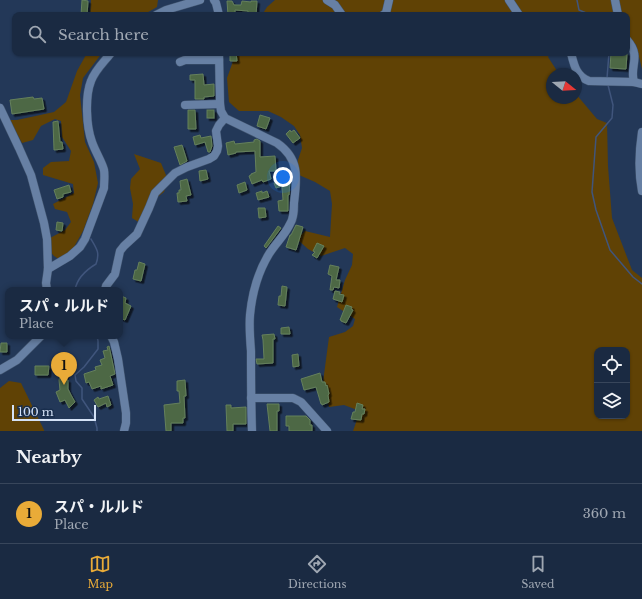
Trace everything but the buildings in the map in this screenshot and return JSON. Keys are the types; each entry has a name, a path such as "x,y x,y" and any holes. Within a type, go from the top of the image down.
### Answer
{"street":[{"path":"162,12 200,0"},
{"path":"214,0 218,12"},
{"path":"327,0 335,5 340,12"},
{"path":"386,12 389,0"},
{"path":"509,0 517,12"},
{"path":"615,0 617,12"},
{"path":"630,44 637,55 633,78 638,83"},
{"path":"48,268 70,256 80,247 85,239 104,188 104,169 92,142 87,116 91,81 108,56"},
{"path":"180,62 185,60 219,56 220,104 221,111 225,118 277,143 284,148 294,162 296,174 295,195 291,224 269,254 260,272 253,296 250,315 252,431"},
{"path":"572,56 577,73 584,79 589,81 638,83"},
{"path":"185,104 220,104"},
{"path":"0,108 31,175 47,239 48,268 47,287"},
{"path":"106,287 115,274 120,251 137,234 150,208 155,193 175,173 214,156 218,146 216,131 225,118"},
{"path":"642,132 639,149 639,177 642,191"},
{"path":"0,370 17,360 38,339"},
{"path":"112,339 118,359 126,413 124,431"},
{"path":"251,398 293,398 301,402 327,431"}],"shaded area":[{"path":"91,0 158,0 157,7 148,12 90,12"},
{"path":"275,0 642,0 642,69 636,44 630,44 630,12 264,12"},
{"path":"85,56 100,56 83,78 80,95 85,142 94,162 98,183 93,204 83,231 70,254 60,259 52,253 50,248 50,238 65,230 71,222 67,212 55,209 53,204 74,193 73,184 43,175 43,168 51,162 69,161 71,151 62,137 61,121 55,119 41,126 33,140 22,143 10,120 17,120 54,112 66,102 77,71"},
{"path":"235,56 549,56 555,68 546,68 546,104 582,104 582,101 597,119 607,123 608,166 612,218 632,270 642,278 642,431 353,431 360,411 344,405 329,407 323,382 329,337 345,332 353,326 355,319 337,307 345,280 352,265 353,254 345,248 321,256 308,249 297,239 305,231 330,237 332,204 330,191 299,175 297,163 302,148 300,135 294,126 281,117 268,111 239,111 229,102 227,78"},
{"path":"134,154 161,163 168,180 164,192 155,199 140,223 132,218 133,204 130,188 131,179 140,169"},
{"path":"9,381 21,383 44,431 0,431 0,388"}],"waterway":[{"path":"577,0 579,10 584,12"},
{"path":"607,78 609,56"},
{"path":"608,85 613,105 612,118 596,137 592,192 596,210 610,250 633,277 642,284"},
{"path":"76,287 82,275 96,264 98,257 97,251 91,239"},
{"path":"97,431 94,417 82,399 82,388 76,381 75,375 84,367 98,349 98,339"}],"place":[{"name":"スパ・ルルド","path":"64,385"}]}
